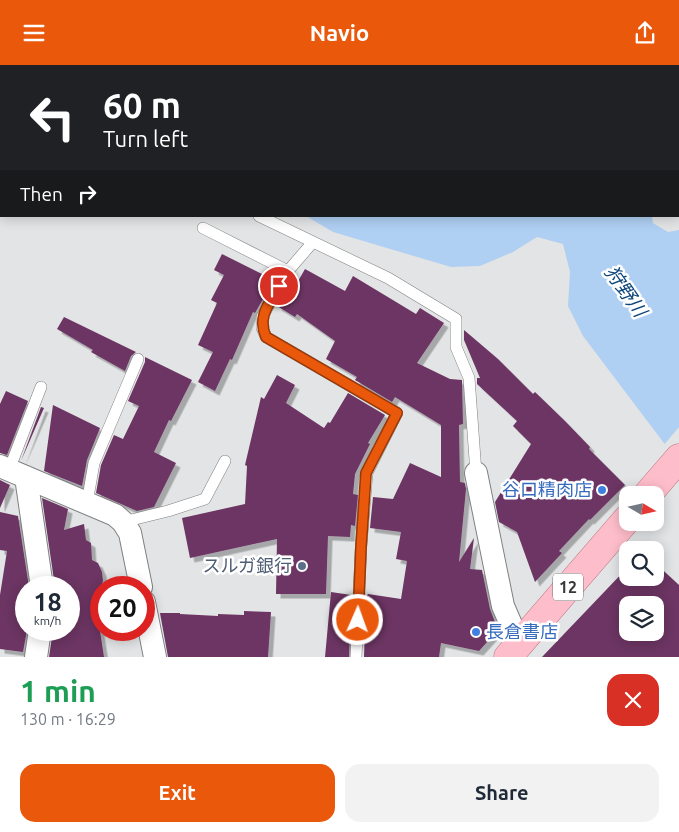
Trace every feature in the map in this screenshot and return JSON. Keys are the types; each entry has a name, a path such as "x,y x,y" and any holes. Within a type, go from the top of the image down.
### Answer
{"main road":[{"path":"655,486 679,458"},
{"name":"12","path":"514,650 619,528"}],"street":[{"path":"12,471 115,515 123,522 130,533 139,576"},
{"path":"12,471 39,576"},
{"path":"476,473 503,606 514,650"},
{"path":"36,657 38,641"},
{"path":"152,641 155,657"}],"lane":[{"path":"261,217 388,278 456,319 456,347 469,378 476,473"},
{"path":"203,228 288,271"},
{"path":"313,242 288,271 262,317 262,328 266,337 397,413 366,473 356,657"},
{"path":"87,503 94,463 138,359"},
{"path":"12,471 41,387"},
{"path":"123,522 168,511 205,499 225,461"}],"water":[{"name":"狩野川","path":"308,217 652,217 653,223 668,232 679,230 679,463 583,336 568,306 570,272 563,244 537,237 513,252 480,266 451,267 333,232"}],"pier":[{"path":"679,427 679,466 663,446"}],"building":[{"path":"222,254 274,280 255,313 253,312 232,360 230,359 215,391 198,382 213,352 198,345 217,303 211,300 224,275 214,270"},
{"path":"305,269 345,291 353,276 416,314 420,308 444,323 417,363 450,379 462,380 463,424 459,425 460,482 465,483 466,489 459,562 474,538 470,569 482,570 490,609 498,630 479,651 441,643 439,657 364,657 366,597 368,594 401,599 407,561 396,559 401,532 370,528 373,497 393,499 410,463 441,477 441,425 395,397 392,402 355,380 357,377 326,359 335,341 297,314 295,317 277,306 288,287 293,290"},
{"path":"64,317 136,352 131,356 125,371 91,352 93,350 57,329"},
{"path":"464,330 498,359 533,394 535,392 625,485 619,486 619,491 559,551 562,553 535,582 517,532 499,522 495,502 531,444 513,426 517,421 477,384 477,378 480,378 464,340"},
{"path":"145,357 192,380 171,421 169,420 154,452 176,463 154,507 137,511 96,493 101,465 114,435 123,439 139,406 128,401 145,362"},
{"path":"277,375 295,385 286,403 324,428 328,422 330,423 348,393 385,415 368,443 370,444 355,474 353,494 358,495 355,526 351,525 350,537 328,536 326,594 276,594 277,539 190,558 182,518 245,504 247,466 245,465 261,397 264,399"},
{"path":"6,391 28,401 7,455 0,453 0,404"},
{"path":"53,405 100,428 87,460 82,486 44,471"},
{"path":"41,407 44,408 21,461"},
{"path":"0,480 10,485 0,508"},
{"path":"42,498 68,509 64,530 84,524 86,540 91,543 92,560 98,563 102,576 90,576 90,641 102,641 104,657 49,657 51,641 80,641 80,576 53,576"},
{"path":"0,512 18,516 27,576 15,576 15,641 25,641 23,652 0,649 0,595 7,551 0,550"},
{"path":"664,571 679,585 679,657 542,657 619,576 619,586 664,586"},
{"path":"331,592 351,595 349,657 325,657"},
{"path":"244,611 271,612 268,657 168,657 160,613 218,616 218,614 244,615"}],"place":[{"name":"谷口精肉店","path":"602,490"},
{"name":"スルガ銀行","path":"302,566"},
{"name":"長倉書店","path":"476,632"}],"route":[{"path":"279,286 262,317 262,328 266,337 397,413 366,473 358,620"}]}
